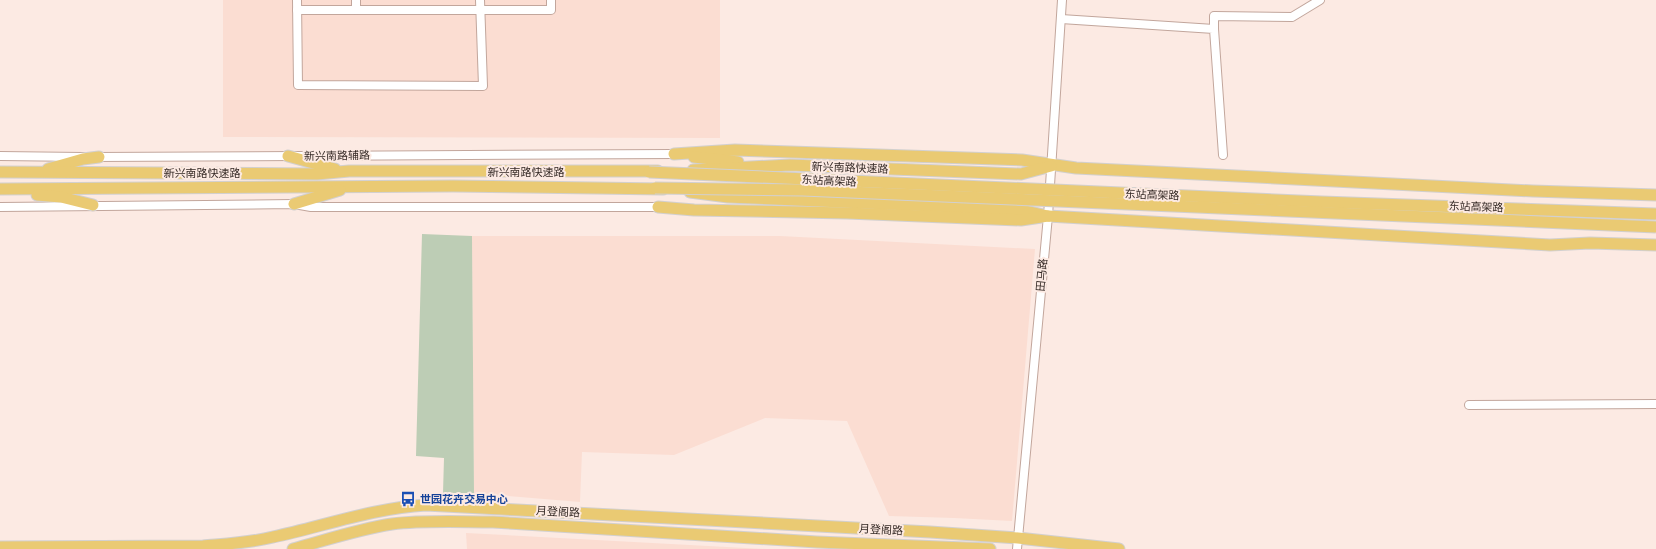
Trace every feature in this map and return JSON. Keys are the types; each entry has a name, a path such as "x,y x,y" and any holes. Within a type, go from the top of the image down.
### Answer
{"main road":[{"path":"674,154 735,150 1022,160 1051,166 1533,191 1656,195"},
{"path":"674,154 714,160 790,165"},
{"path":"288,156 324,167 349,171"},
{"path":"37,172 69,162 100,157"},
{"name":"新兴南路快速路","path":"0,172 316,174 349,171 649,172 790,165 1021,174 1051,166"},
{"name":"东站高架路","path":"649,172 1314,202 1656,214"},
{"path":"294,204 352,187"},
{"name":"新兴南路快速路","path":"0,191 352,187 655,188 728,197 1021,210 1048,216"},
{"name":"东站高架路","path":"655,188 811,190 1656,227"},
{"path":"0,191 60,197 93,205"},
{"path":"658,207 698,205 728,197"},
{"path":"658,207 694,210 847,213 1021,220 1048,216 1550,245 1590,243 1656,245"},
{"name":"月登阁路","path":"0,547 203,546 229,544 272,538 389,509 426,505 1119,549"},
{"name":"月登阁路","path":"294,549 376,527 412,523 449,522 493,522 795,541 990,549"}],"street":[{"path":"297,0 298,85 483,86 480,0"},
{"path":"356,0 356,10"},
{"path":"297,10 551,10 551,0"},
{"name":"田马路","path":"1018,543 1048,216 1062,0"},
{"path":"1222,155 1214,16 1292,17 1320,0"},
{"path":"1061,19 1214,29"},
{"name":"新兴南路辅路","path":"0,156 100,157 674,154"},
{"path":"0,207 294,204 311,207 658,207"},
{"path":"1469,405 1656,404"}],"shaded area":[{"path":"223,0 720,0 720,138 223,137"},
{"path":"472,236 780,236 1035,249 1012,521 889,516 847,421 765,418 674,455 582,452 580,502 474,493"},
{"path":"466,533 766,549 467,549"}],"green space":[{"path":"422,234 472,236 474,493 443,493 444,458 416,456"}],"place":[{"name":"世园花卉交易中心","path":"408,499"}]}
